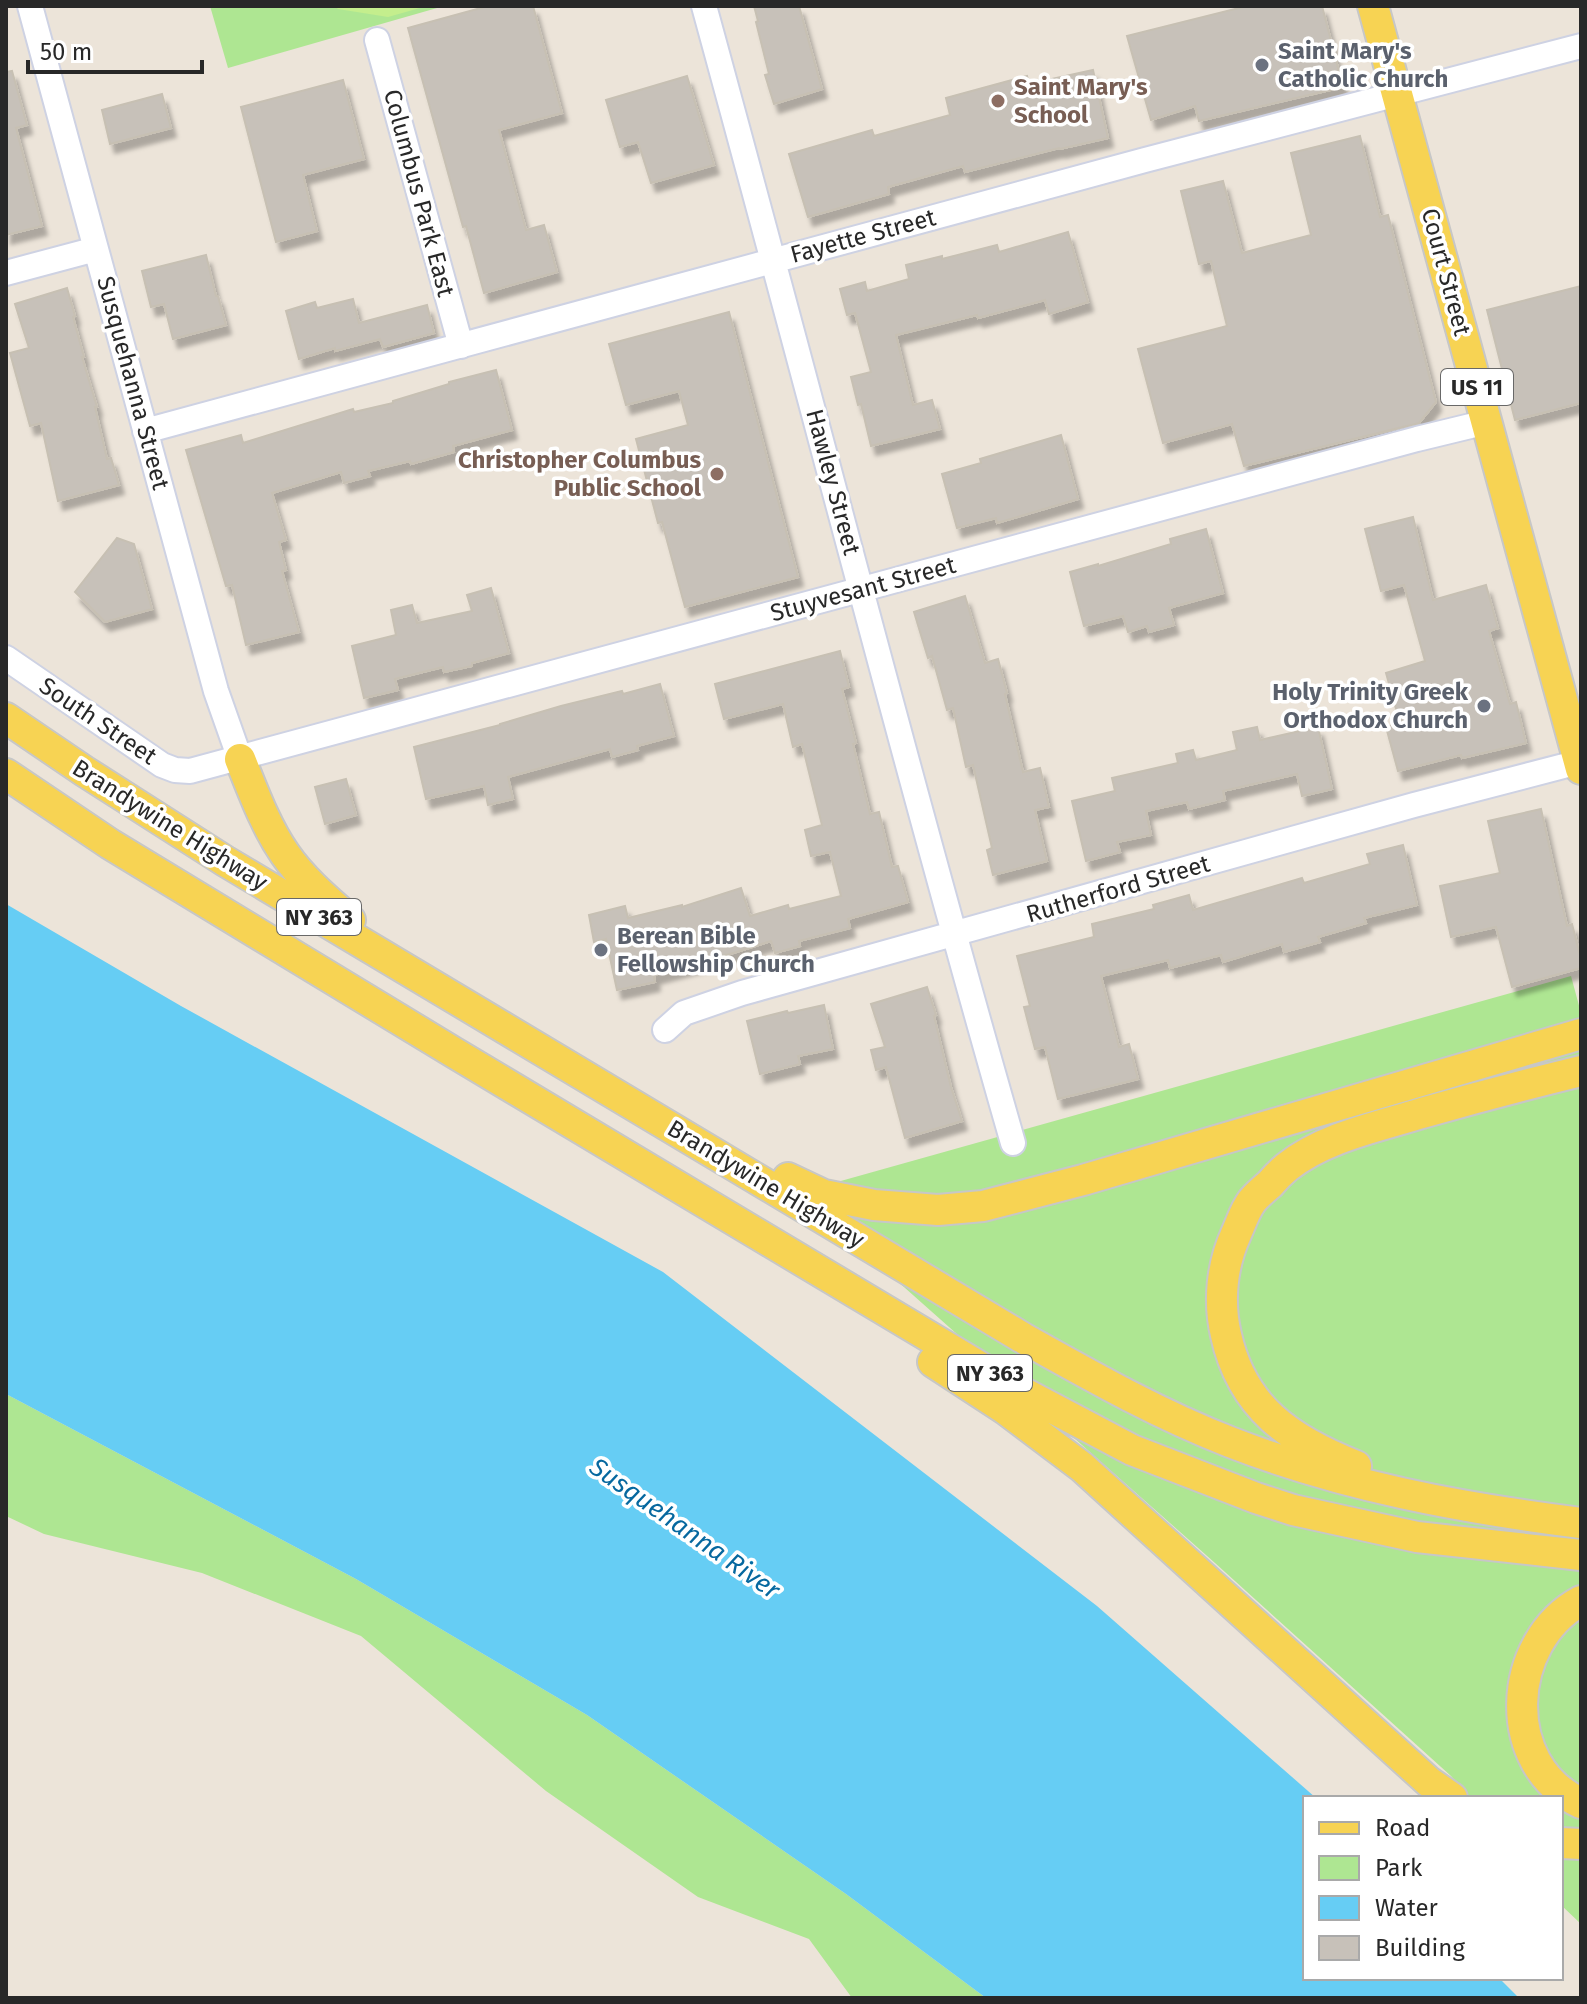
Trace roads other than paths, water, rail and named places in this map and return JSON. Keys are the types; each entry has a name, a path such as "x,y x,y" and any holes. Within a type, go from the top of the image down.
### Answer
{"main road":[{"name":"Court Street","path":"1373,6 1580,766"},
{"name":"Brandywine Highway","path":"6,718 190,839 1096,1379 1173,1418 1280,1460 1372,1487 1452,1505 1581,1523"},
{"path":"240,759 270,829 299,872 358,927 444,992"},
{"name":"Brandywine Highway","path":"6,774 146,867 1034,1399 1132,1450 1293,1510 1417,1537 1581,1555"},
{"path":"637,1107 824,1195 874,1205 938,1210 983,1206 1083,1180 1581,1034"},
{"path":"1538,1517 1376,1473 1322,1452 1289,1433 1255,1400 1237,1370 1223,1324 1222,1286 1226,1259 1252,1201 1288,1167 1310,1153 1345,1137 1493,1092 1581,1071"},
{"path":"795,1256 918,1352 1005,1409 1082,1467 1429,1782 1449,1796"},
{"path":"1581,1601 1569,1608 1539,1639 1525,1674 1522,1724 1527,1744 1552,1783 1568,1797 1581,1803"}],"street":[{"name":"Susquehanna Street","path":"30,6 216,691 240,759"},
{"name":"Hawley Street","path":"704,6 1013,1143"},
{"name":"Columbus Park East","path":"377,40 461,346"},
{"name":"Fayette Street","path":"145,431 1160,156 1581,46"},
{"path":"6,273 96,249"},
{"name":"Stuyvesant Street","path":"240,759 1487,422"},
{"name":"South Street","path":"6,658 168,768 183,772 240,759"},
{"name":"Rutherford Street","path":"665,1030 684,1013 742,993 1414,805 1580,766"}],"water":[{"name":"Susquehanna River","path":"6,904 181,1006 663,1272 1097,1606 1314,1796 1303,1796 1303,1980 1501,1980 1519,1998 986,1998 846,1894 587,1715 356,1579 6,1394"}],"place":[{"name":"Saint Mary's Catholic Church","path":"1262,65"},
{"name":"Saint Mary's School","path":"998,101"},
{"name":"Christopher Columbus Public School","path":"717,474"},
{"name":"Holy Trinity Greek Orthodox Church","path":"1484,706"},
{"name":"Berean Bible Fellowship Church","path":"601,950"}]}
